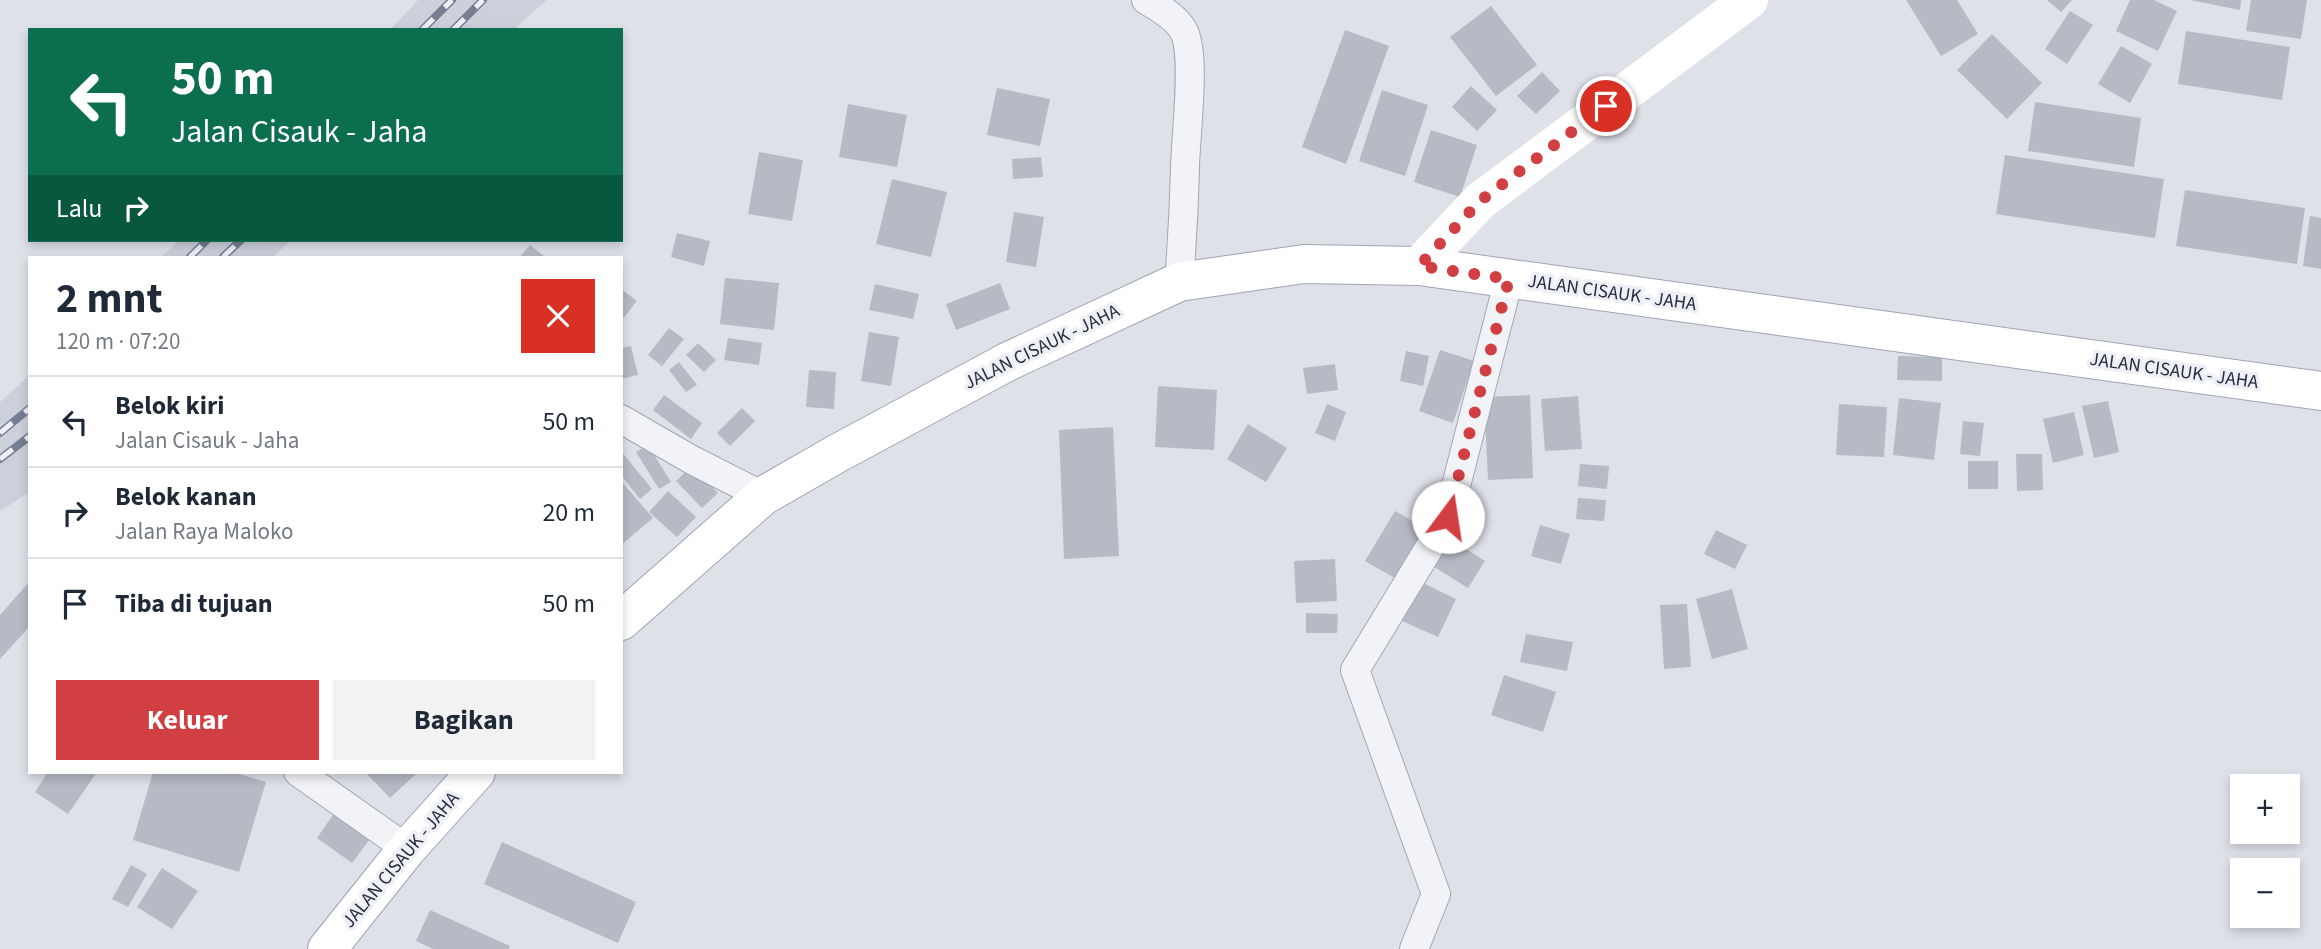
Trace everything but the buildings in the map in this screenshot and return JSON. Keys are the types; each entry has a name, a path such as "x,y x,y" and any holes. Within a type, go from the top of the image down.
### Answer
{"main road":[{"path":"1419,266 1480,201 1749,0"},
{"name":"JALAN CISAUK - JAHA","path":"623,619 763,496 1007,362 1179,282 1304,264 1419,266 2321,391"},
{"name":"JALAN CISAUK - JAHA","path":"327,949 407,849 474,774"}],"street":[{"path":"1146,0 1160,8 1184,30 1190,63 1179,282"},
{"path":"1414,949 1436,894 1355,670 1448,517 1509,279"},
{"path":"623,420 692,460 763,496"},
{"path":"301,774 407,849"}],"shaded area":[{"path":"418,0 547,0 515,28 392,28"},
{"path":"178,242 289,242 274,256 162,256"},
{"path":"28,377 28,493 0,511 0,402"}],"railway":[{"path":"424,28 452,0"},
{"path":"455,28 483,0"},
{"path":"191,256 205,242"},
{"path":"224,256 239,242"},
{"path":"0,433 28,410"},
{"path":"0,459 28,438"}],"route":[{"path":"1448,517 1509,279 1419,266 1480,201 1606,106"}]}
